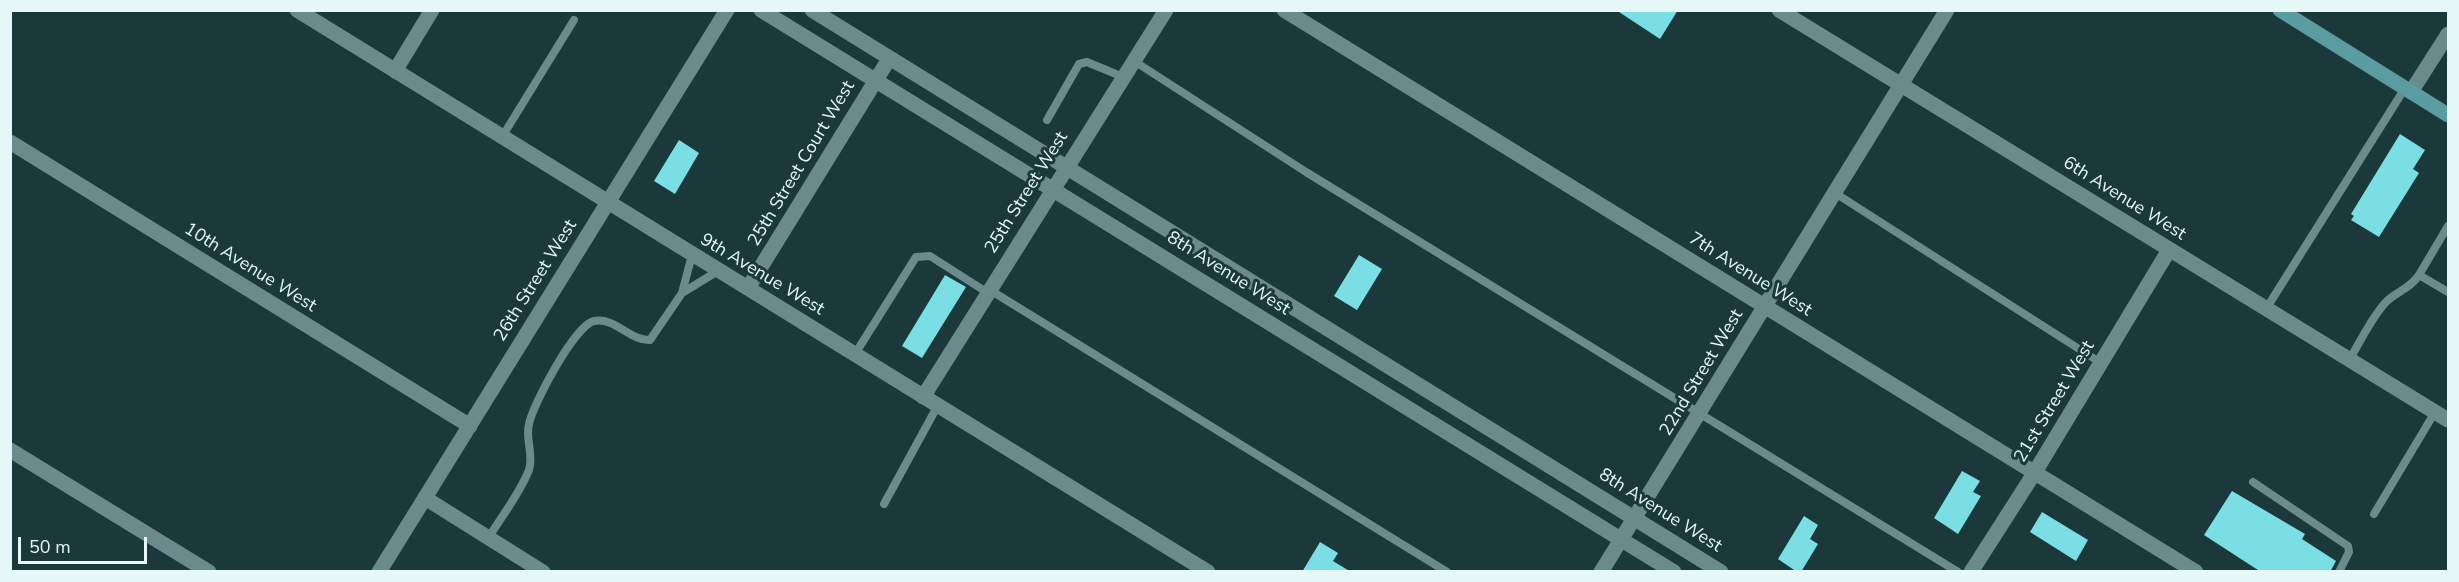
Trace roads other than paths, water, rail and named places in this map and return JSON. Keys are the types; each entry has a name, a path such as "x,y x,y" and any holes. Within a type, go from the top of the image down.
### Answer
{"main road":[{"path":"2280,10 2448,114"}],"street":[{"name":"9th Avenue West","path":"297,10 938,405 1198,569"},
{"path":"395,71 432,10"},
{"name":"26th Street West","path":"380,572 727,10"},
{"name":"8th Avenue West","path":"761,10 1674,572"},
{"name":"8th Avenue West","path":"812,10 1721,572"},
{"name":"25th Street West","path":"923,397 1166,10"},
{"name":"7th Avenue West","path":"1284,10 2196,572"},
{"name":"6th Avenue West","path":"1779,10 2442,416"},
{"name":"22nd Street West","path":"1601,572 1636,519 1947,10"},
{"path":"2408,90 2448,34"},
{"name":"25th Street Court West","path":"748,288 889,59"},
{"name":"10th Avenue West","path":"10,142 470,426"},
{"name":"21st Street West","path":"1971,572 2036,472 2169,250"},
{"path":"10,450 209,572"},
{"path":"425,498 543,572"}],"lane":[{"path":"502,137 574,20"},
{"path":"1134,61 1306,172 1487,280 1958,572"},
{"path":"1047,120 1079,64 1087,62 1123,77"},
{"path":"2266,309 2408,90"},
{"path":"1835,193 2101,363"},
{"path":"2349,360 2382,307 2392,297 2413,284 2448,226"},
{"path":"489,537 530,468 528,428 532,411 576,335 591,321 600,320 640,340 650,340 682,293 692,255"},
{"path":"855,354 916,257 930,256 1448,572"},
{"path":"682,293 718,271"},
{"path":"2419,275 2448,292"},
{"path":"884,504 938,405"},
{"path":"2374,514 2442,416"},
{"path":"2253,482 2348,546 2349,552 2339,572"}]}
